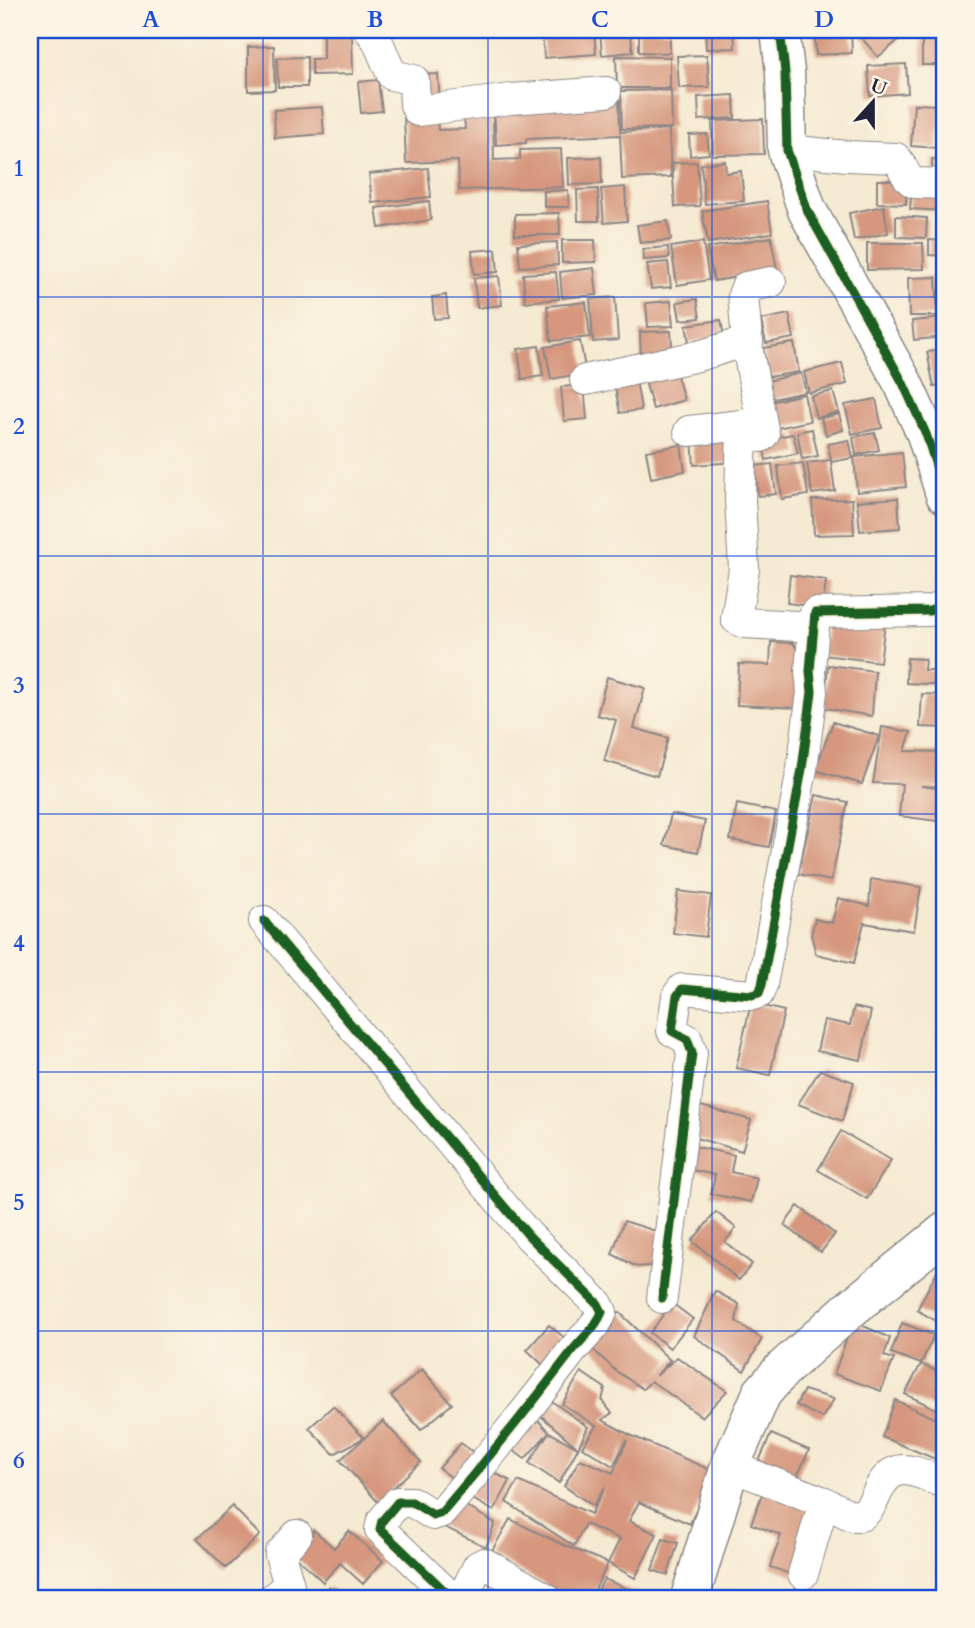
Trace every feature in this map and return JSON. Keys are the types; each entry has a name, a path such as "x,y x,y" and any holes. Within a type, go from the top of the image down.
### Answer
{"street":[{"path":"365,30 377,40 394,76 414,80 418,111 511,99 606,92"},
{"path":"780,30 785,72 788,150 807,210 904,383 944,484"},
{"path":"788,150 896,158 914,183 945,184"},
{"path":"689,431 742,425 761,437 764,434 748,341 744,291 746,288 771,282"},
{"path":"584,380 698,356 748,341"},
{"path":"742,425 740,500 744,569 736,619 744,623 814,626"},
{"path":"662,1298 692,1053 687,1039 672,1031 677,996 682,989 752,995 759,993 762,985 802,769 812,692 810,671 816,612 937,609"},
{"path":"264,921 529,1236 598,1304 602,1312 502,1443 442,1512 433,1515 412,1502 398,1502 380,1524 380,1529 452,1598"},
{"path":"690,1598 730,1466 762,1393 782,1370 849,1310 945,1232"},
{"path":"730,1466 824,1502 852,1516 861,1516 869,1510 887,1476 895,1469 903,1469 945,1483"},
{"path":"803,1574 824,1502"},
{"path":"273,1598 289,1585 280,1554 297,1535"},
{"path":"462,1598 478,1566 484,1563 546,1598"}],"building":[{"path":"239,30 284,30 285,34 239,37"},
{"path":"542,30 594,30 596,54 544,58"},
{"path":"600,30 630,30 633,52 602,55"},
{"path":"639,30 670,30 670,53 639,52"},
{"path":"705,30 734,30 735,48 706,49"},
{"path":"814,30 851,30 852,53 816,55"},
{"path":"855,30 911,30 878,57"},
{"path":"922,31 945,31 945,65 922,65"},
{"path":"352,34 353,74 312,75 312,59 323,59 323,35"},
{"path":"274,46 275,90 248,91 248,47"},
{"path":"707,55 709,87 679,88 677,56"},
{"path":"616,56 670,57 670,88 617,88"},
{"path":"307,57 307,87 278,87 277,58"},
{"path":"906,64 908,93 870,96 868,66"},
{"path":"438,74 440,104 419,105 418,75"},
{"path":"378,80 382,111 361,113 358,82"},
{"path":"671,90 672,128 622,129 621,91"},
{"path":"619,95 620,132 669,129 671,177 622,179 620,135 526,139 526,143 496,145 494,106"},
{"path":"734,95 735,118 699,120 698,97"},
{"path":"914,104 940,105 938,148 911,146"},
{"path":"322,107 324,134 275,138 274,110"},
{"path":"437,115 438,130 465,129 464,116 493,115 494,160 520,159 520,150 561,149 563,187 459,190 458,161 406,163 404,117"},
{"path":"763,119 764,154 713,155 712,121"},
{"path":"707,134 709,154 690,156 689,135"},
{"path":"601,157 602,184 569,185 568,158"},
{"path":"932,159 945,159 945,173 932,172"},
{"path":"725,161 726,173 741,171 744,201 705,204 701,164"},
{"path":"697,162 700,206 675,207 672,163"},
{"path":"428,168 431,197 372,203 369,174"},
{"path":"877,180 906,180 906,204 877,203"},
{"path":"912,186 945,188 945,211 910,209"},
{"path":"625,187 627,221 604,223 601,189"},
{"path":"598,189 599,221 578,221 577,190"},
{"path":"568,190 569,207 544,207 544,191"},
{"path":"429,201 431,220 379,228 376,208"},
{"path":"767,201 772,233 708,243 702,211"},
{"path":"884,206 888,233 854,240 849,213"},
{"path":"559,213 560,235 515,235 515,214"},
{"path":"896,216 927,218 926,238 896,237"},
{"path":"668,221 671,240 640,243 637,225"},
{"path":"771,237 777,270 714,281 707,248"},
{"path":"562,240 595,240 596,262 562,263"},
{"path":"929,240 945,241 945,256 929,255"},
{"path":"557,242 558,265 520,267 518,244"},
{"path":"703,242 709,280 677,285 671,247"},
{"path":"867,243 923,243 924,269 867,270"},
{"path":"668,247 669,258 644,260 643,249"},
{"path":"496,249 498,272 474,274 472,251"},
{"path":"668,262 671,287 651,289 647,264"},
{"path":"594,268 597,295 562,298 560,272"},
{"path":"556,272 559,299 525,302 523,274"},
{"path":"499,276 502,305 477,308 474,278"},
{"path":"936,277 938,316 909,316 908,278"},
{"path":"446,295 448,318 434,319 432,297"},
{"path":"615,297 618,340 593,342 590,299"},
{"path":"697,299 700,318 680,320 677,302"},
{"path":"671,301 673,326 648,327 646,303"},
{"path":"586,302 590,337 551,341 547,306"},
{"path":"789,314 794,338 766,343 761,320"},
{"path":"945,318 945,337 914,340 912,321"},
{"path":"721,320 724,337 689,342 686,325"},
{"path":"671,331 673,360 641,362 640,332"},
{"path":"580,341 586,373 551,379 545,347"},
{"path":"794,343 799,372 768,377 763,348"},
{"path":"539,346 543,376 522,379 518,349"},
{"path":"945,349 945,385 934,387 927,352"},
{"path":"842,363 847,384 809,393 804,372"},
{"path":"674,365 684,400 653,409 643,374"},
{"path":"635,373 641,410 620,413 613,377"},
{"path":"801,373 806,392 773,399 768,381"},
{"path":"584,385 587,419 564,421 561,387"},
{"path":"833,391 839,412 816,418 811,396"},
{"path":"804,394 810,421 777,428 771,402"},
{"path":"876,399 882,428 852,434 845,405"},
{"path":"839,414 843,430 826,435 821,418"},
{"path":"812,429 818,456 802,459 797,432"},
{"path":"875,433 879,450 856,455 853,437"},
{"path":"793,434 798,453 766,460 762,440"},
{"path":"735,437 737,462 694,465 692,440"},
{"path":"849,440 853,458 831,462 835,491 812,494 807,463 831,460 828,444"},
{"path":"681,445 685,471 651,478 646,451"},
{"path":"902,452 906,487 857,492 854,457"},
{"path":"803,463 808,495 782,499 778,466"},
{"path":"772,464 776,494 758,496 755,466"},
{"path":"898,498 900,528 860,531 857,501"},
{"path":"852,499 854,534 814,535 812,500"},
{"path":"790,575 826,580 823,608 787,603"},
{"path":"827,617 885,624 880,662 822,655"},
{"path":"771,642 793,643 802,658 799,708 737,705 739,664 770,665"},
{"path":"907,658 925,659 924,670 944,670 943,685 906,683"},
{"path":"828,665 875,671 872,716 824,708"},
{"path":"607,677 645,688 634,728 668,738 657,776 604,761 616,720 597,715"},
{"path":"922,694 945,695 945,728 920,727"},
{"path":"833,722 879,736 862,784 815,770"},
{"path":"882,727 911,732 905,751 945,752 945,787 921,786 945,789 945,822 899,816 902,784 873,783"},
{"path":"816,795 848,802 831,881 798,874"},
{"path":"737,804 776,812 769,847 730,840"},
{"path":"671,814 705,821 698,852 664,845"},
{"path":"871,879 921,887 914,931 864,923 854,963 816,954 811,935 815,919 832,923 838,898 869,906"},
{"path":"678,891 711,895 706,937 673,933"},
{"path":"751,1003 784,1011 770,1075 736,1068"},
{"path":"854,1007 871,1011 861,1060 817,1051 824,1020 850,1025"},
{"path":"820,1070 854,1082 842,1121 798,1104"},
{"path":"701,1106 751,1120 742,1151 692,1137"},
{"path":"841,1131 891,1160 867,1199 818,1170"},
{"path":"693,1146 734,1155 731,1172 757,1178 751,1202 711,1194 715,1175 687,1169"},
{"path":"798,1206 835,1234 821,1252 784,1225"},
{"path":"716,1212 736,1228 725,1242 752,1264 739,1280 692,1241"},
{"path":"624,1221 662,1233 657,1265 637,1267 612,1254"},
{"path":"939,1267 945,1271 945,1326 917,1310"},
{"path":"715,1291 739,1304 736,1321 762,1339 744,1371 694,1336"},
{"path":"672,1303 693,1319 670,1348 650,1333"},
{"path":"619,1312 670,1360 656,1376 677,1357 727,1391 702,1417 651,1381 643,1389 616,1371 588,1345"},
{"path":"853,1321 890,1338 884,1356 894,1359 881,1391 834,1374"},
{"path":"902,1323 934,1335 921,1364 891,1353"},
{"path":"549,1325 566,1339 543,1365 527,1350"},
{"path":"921,1364 945,1375 945,1400 940,1411 905,1394"},
{"path":"422,1369 452,1404 421,1430 391,1396"},
{"path":"581,1372 605,1388 602,1401 612,1413 602,1420 713,1471 690,1524 639,1502 629,1521 657,1534 635,1578 608,1563 620,1539 585,1524 574,1546 506,1502 518,1481 591,1514 605,1487 593,1506 564,1486 580,1459 613,1473 627,1440 613,1466 582,1447 596,1426 562,1404"},
{"path":"804,1390 834,1399 822,1418 796,1405"},
{"path":"550,1400 588,1427 578,1448 539,1414"},
{"path":"895,1400 945,1423 945,1463 882,1437"},
{"path":"333,1406 364,1438 334,1454 309,1428"},
{"path":"537,1419 549,1432 525,1459 508,1447"},
{"path":"383,1421 421,1462 378,1502 340,1460"},
{"path":"549,1432 578,1448 559,1483 529,1463"},
{"path":"771,1434 809,1450 797,1477 759,1461"},
{"path":"461,1443 474,1453 452,1478 439,1468"},
{"path":"491,1471 510,1481 494,1511 467,1496"},
{"path":"765,1486 818,1505 793,1575 770,1567 781,1535 751,1524"},
{"path":"459,1502 495,1523 486,1547 438,1524"},
{"path":"232,1506 260,1535 226,1568 197,1539"},
{"path":"510,1519 608,1563 591,1598 570,1598 490,1554"},
{"path":"314,1530 334,1548 349,1531 383,1561 363,1584 340,1563 323,1582 292,1553"},
{"path":"663,1539 678,1543 668,1575 652,1570"},
{"path":"604,1579 642,1595 640,1598 594,1598"},
{"path":"329,1587 343,1598 320,1598"}],"cycle path":[{"path":"780,30 785,72 787,150 807,210 903,383 926,434 945,494"},
{"path":"662,1298 692,1053 687,1039 672,1031 677,996 682,989 752,995 759,993 762,985 802,769 812,692 810,671 815,613 929,611 945,606"},
{"path":"264,921 529,1236 598,1304 602,1312 592,1329 442,1512 433,1515 412,1502 398,1502 382,1521 380,1529 452,1598"}]}
